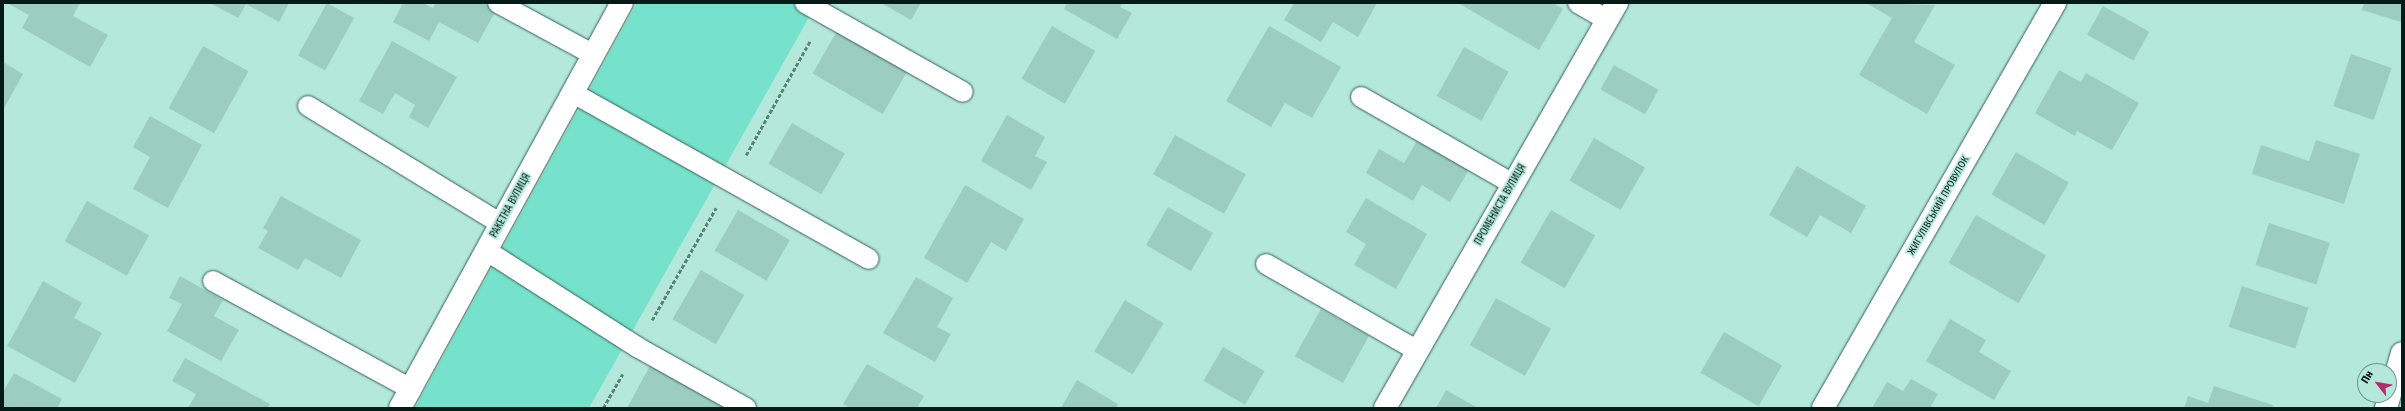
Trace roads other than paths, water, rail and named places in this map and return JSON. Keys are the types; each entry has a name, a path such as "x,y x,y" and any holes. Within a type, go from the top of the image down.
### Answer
{"street":[{"name":"РАКЕТНА ВУЛИЦЯ","path":"400,408 622,3"},
{"name":"ЖИГУЛІВСЬКИЙ ПРОВУЛОК","path":"1823,408 2055,3"},
{"name":"ПРОМЕНИСТА ВУЛИЦЯ","path":"1385,408 1612,11"},
{"path":"2386,408 2402,353"}],"lane":[{"path":"498,3 594,55"},
{"path":"805,3 963,92"},
{"path":"1578,3 1612,11"},
{"path":"573,93 869,259"},
{"path":"1361,98 1513,184"},
{"path":"308,106 501,224"},
{"path":"487,251 638,347 746,408"},
{"path":"1266,264 1418,350"},
{"path":"213,281 411,389"}]}
